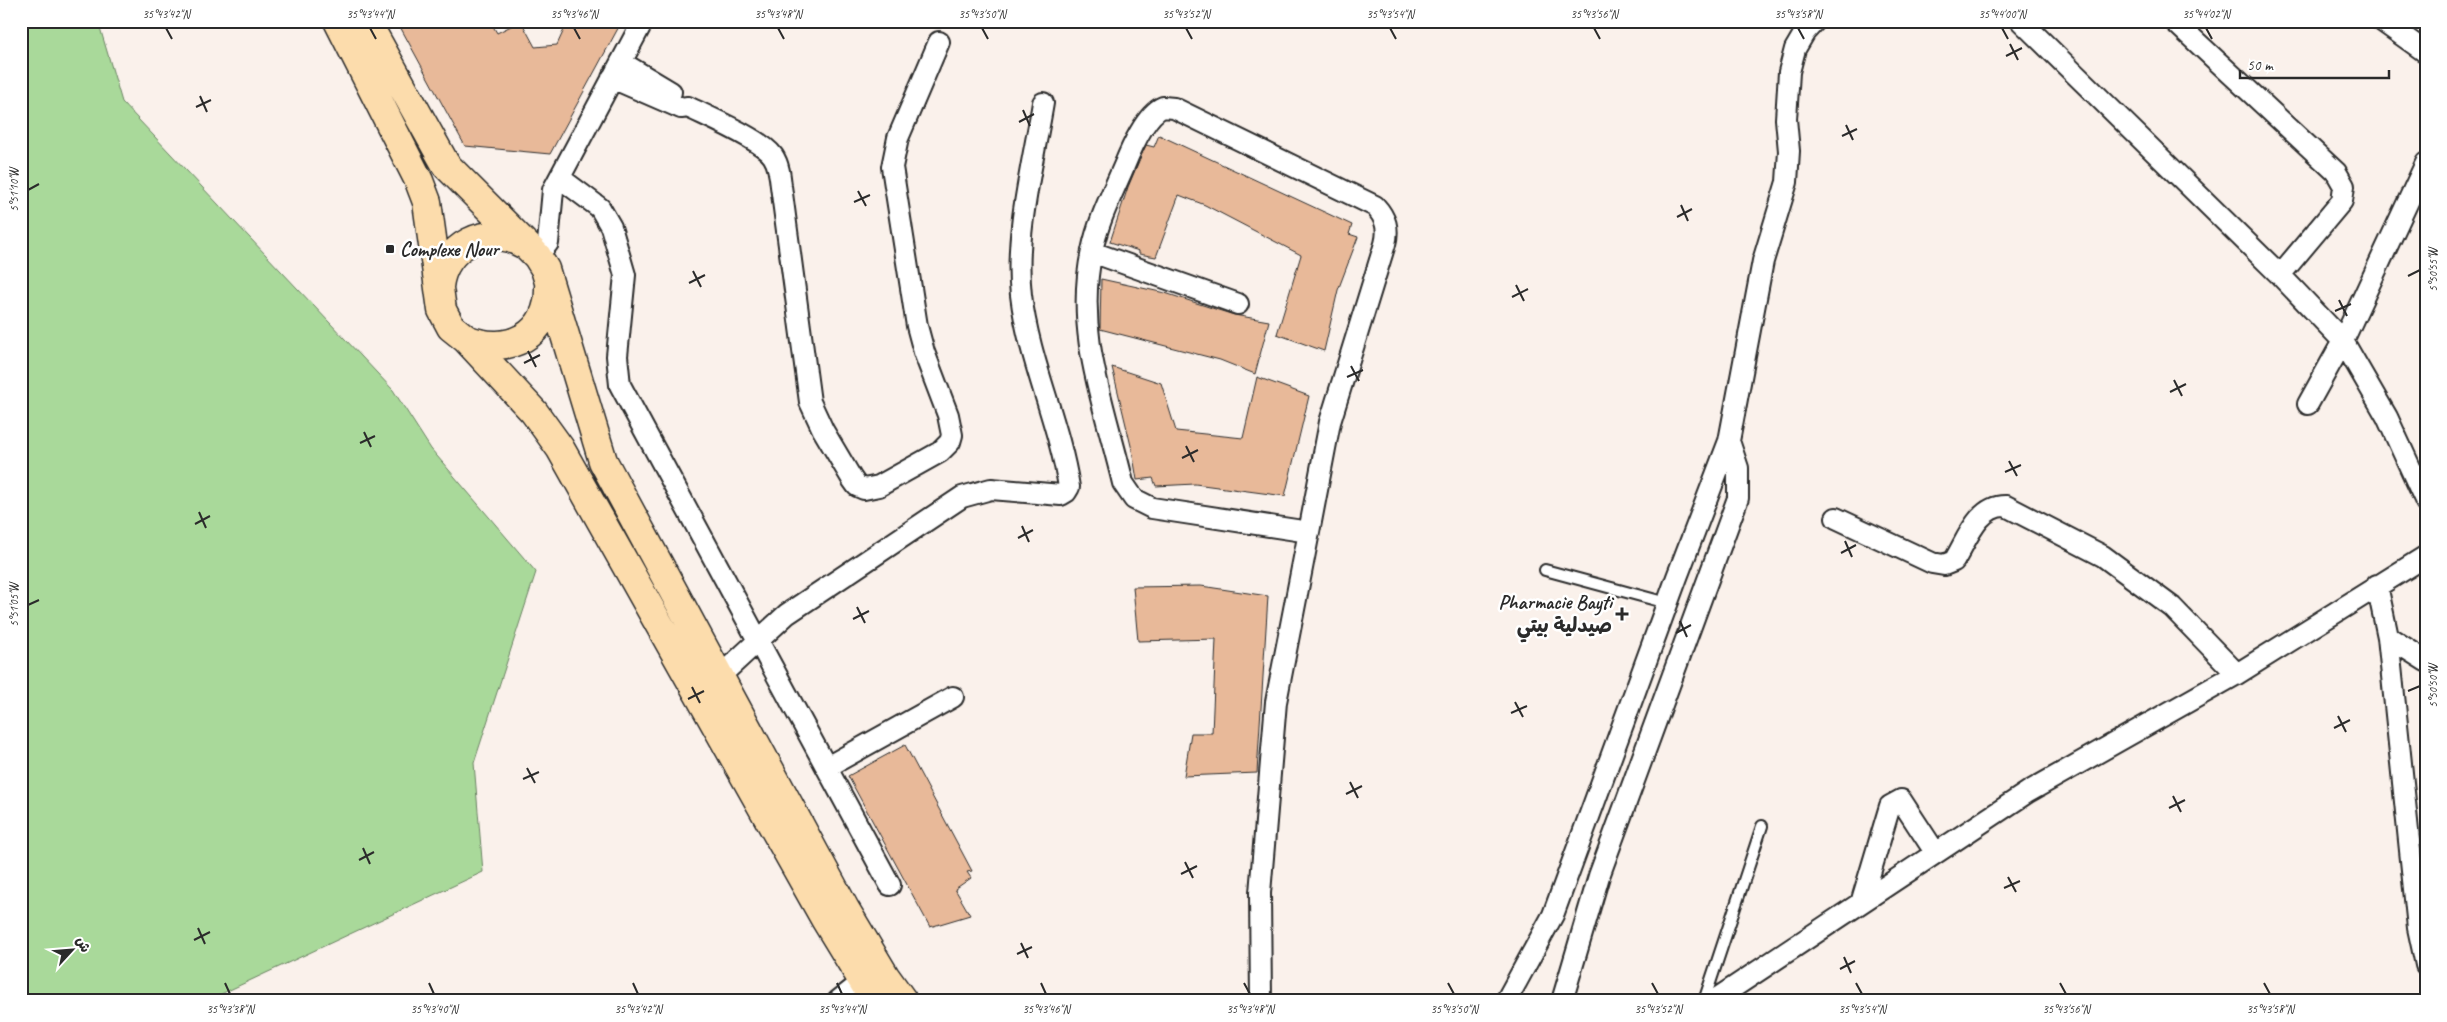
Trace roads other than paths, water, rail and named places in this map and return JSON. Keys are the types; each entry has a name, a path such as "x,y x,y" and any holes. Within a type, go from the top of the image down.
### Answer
{"main road":[{"path":"338,21 418,181 426,202 442,310 452,327 466,339 534,412 560,448 869,991"},
{"path":"366,21 446,165 532,251 545,269 602,461 845,909 885,976 903,1001"},
{"path":"438,291 444,267 458,248 469,241 492,235 510,238 532,251"},
{"path":"466,339 479,345 506,345 531,333 546,310 549,283"}],"street":[{"path":"532,251 548,244 554,190 643,21"},
{"path":"1506,1001 1553,915 1667,603 1729,441 1763,261 1787,182 1789,151 1786,119 1788,72 1796,49 1805,32 1815,21"},
{"path":"2021,21 2280,275 2343,342 2388,417 2426,502"},
{"path":"2174,21 2336,172 2344,186 2342,201 2280,275"},
{"path":"2382,21 2424,51"},
{"path":"616,70 685,100 688,107 757,143 768,150 774,158 782,186 810,402 823,430 852,480 858,486 871,489 940,452 950,442 952,435 948,415 924,352 917,326 892,167 898,138 938,42"},
{"path":"719,677 788,614 962,497 991,489 1061,495 1069,487 1030,339 1021,296 1018,262 1043,103"},
{"path":"1261,1001 1260,893 1276,702 1309,532 1330,422 1388,234 1387,224 1375,206 1180,110 1163,107 1153,113 1131,150 1102,216 1092,252 1086,318 1089,353 1122,482 1134,499 1152,508 1309,532"},
{"path":"2308,404 2343,342 2426,163"},
{"path":"560,178 600,208 611,227 625,275 617,356 620,385 759,639 890,885"},
{"path":"1092,252 1238,304"},
{"path":"1562,1001 1599,876 1738,498 1738,468 1729,441"},
{"path":"1836,518 1932,563 1944,565 1954,561 1983,513 1995,506 2006,506 2111,562 2172,607 2237,674"},
{"path":"1713,1001 1862,900 2028,792 2237,674 2426,556"},
{"path":"1677,578 1704,590"},
{"path":"2377,585 2388,637 2426,965"},
{"path":"2388,637 2426,661"},
{"path":"827,767 953,697"},
{"path":"1862,900 1890,806 1896,801 1901,800 1936,852"},
{"path":"838,1001 869,991"}],"lane":[{"path":"1545,570 1667,603"},
{"path":"1704,1001 1762,826"}],"place":[{"name":"Complexe Nour","path":"390,249"},
{"name":"Pharmacie Bayti صيدلية بيتي","path":"1622,614"}]}
